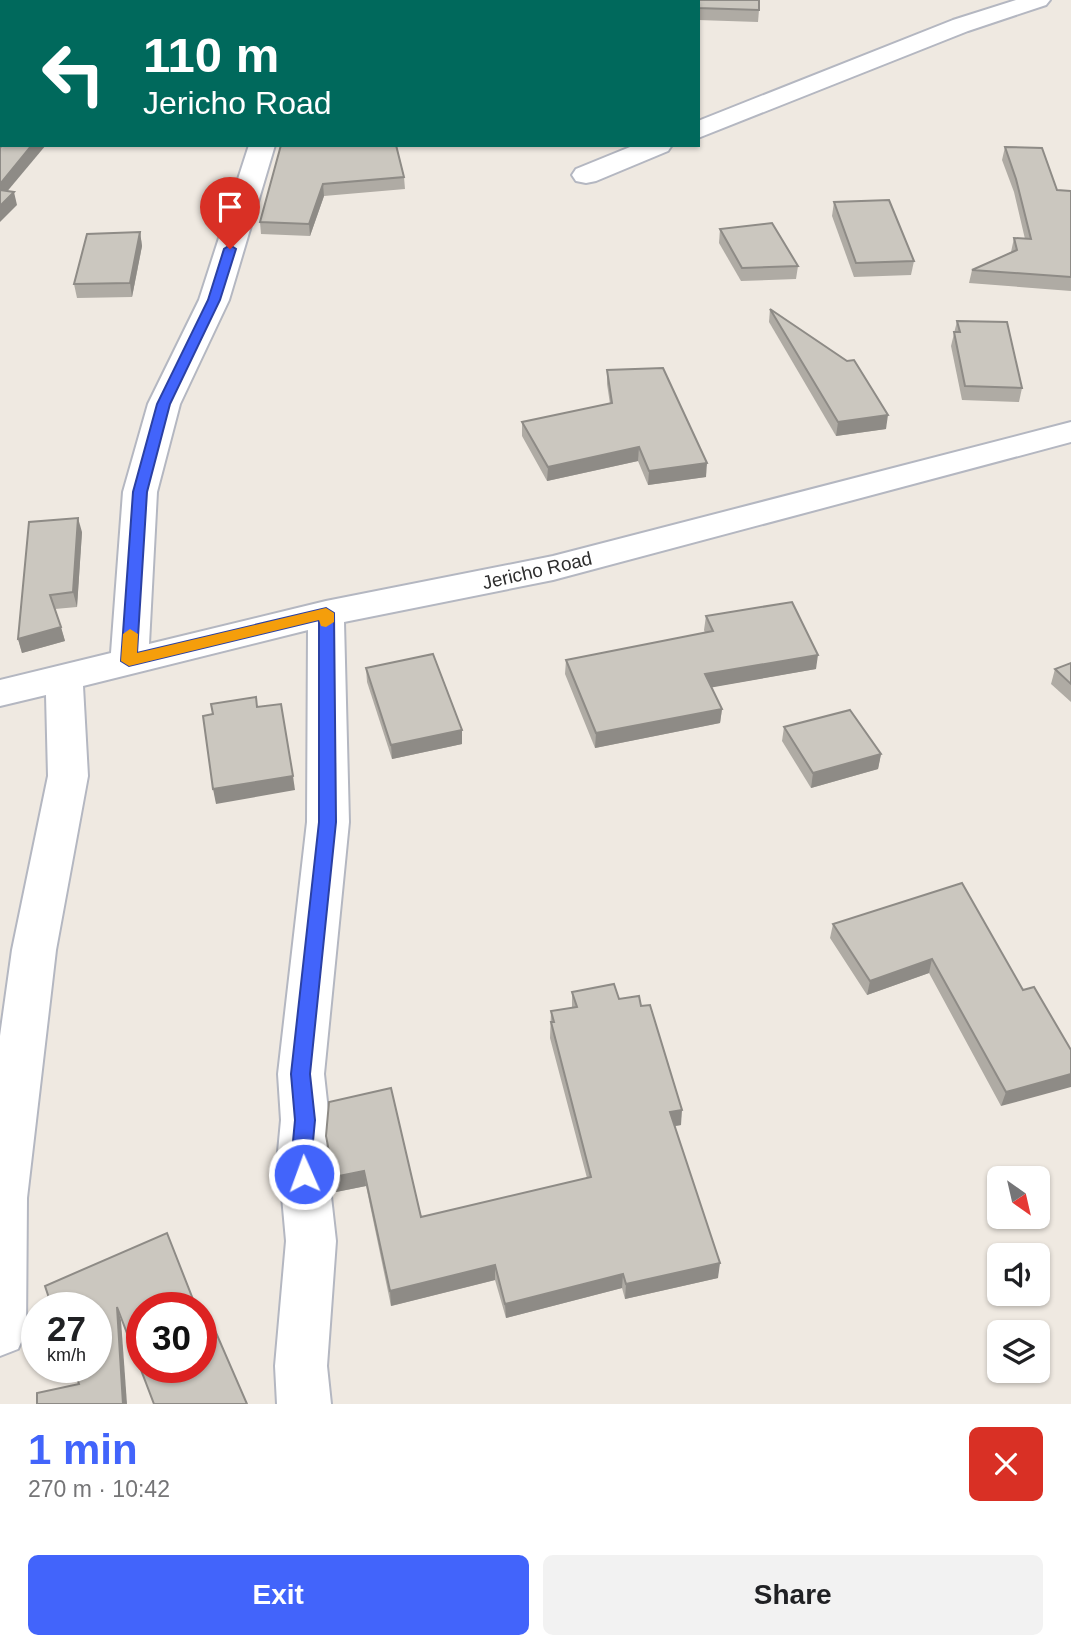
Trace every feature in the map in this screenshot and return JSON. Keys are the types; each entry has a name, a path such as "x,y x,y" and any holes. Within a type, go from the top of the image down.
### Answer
{"street":[{"path":"700,129 953,17 980,21 1038,0"},
{"path":"129,661 140,492 164,404 214,300 261,147"},
{"path":"586,175 654,147"},
{"name":"Jericho Road","path":"0,693 326,613 553,568 1071,432"},
{"path":"304,1404 301,1366 311,1241 302,1152 305,1120 301,1074 328,822 326,613"},
{"path":"0,1331 4,1185 33,950 68,776 64,677"}],"building":[{"path":"700,0 759,0 759,10 700,8"},
{"path":"30,147 0,184 0,148"},
{"path":"280,147 396,147 404,177 323,184 309,224 260,222"},
{"path":"1005,147 1042,148 1057,190 1071,191 1071,277 972,270 1017,250 1014,238 1031,239"},
{"path":"0,190 14,192 0,206"},
{"path":"889,200 914,261 856,263 834,202"},
{"path":"772,223 798,266 742,268 720,229"},
{"path":"140,232 130,283 74,284 87,234"},
{"path":"770,309 847,361 854,360 888,415 838,422"},
{"path":"957,321 1007,322 1022,388 965,386 954,332 960,332"},
{"path":"663,368 707,463 649,471 639,447 548,467 522,422 612,403 607,370"},
{"path":"78,518 73,592 50,595 61,627 18,639 29,522"},
{"path":"792,602 818,655 705,674 722,709 596,733 566,660 713,631 706,616"},
{"path":"433,654 462,730 391,745 366,668"},
{"path":"1071,663 1071,684 1055,669"},
{"path":"256,697 257,707 281,704 293,776 213,789 203,716 213,714 211,704"},
{"path":"850,710 881,754 813,773 784,727"},
{"path":"962,883 1023,990 1034,987 1071,1050 1071,1074 1006,1092 932,959 870,981 833,924"},
{"path":"614,984 619,999 639,996 641,1006 650,1005 682,1110 670,1112 720,1263 626,1284 623,1274 505,1304 495,1265 390,1291 364,1171 334,1177 326,1136 329,1102 391,1088 421,1217 591,1177 551,1022 554,1022 551,1011 577,1007 572,992"},
{"path":"167,1233 190,1292 126,1292 126,1331 117,1307 123,1404 37,1404 37,1393 79,1383 112,1383 112,1292 47,1292 45,1286"},
{"path":"217,1335 247,1404 154,1404 146,1383 217,1383"}],"slow traffic":[{"path":"130,634 129,661 326,613 326,622"}],"route":[{"path":"230,249 214,300 164,404 140,492 129,661 326,613 328,822 301,1074 305,1120 302,1152 304,1174"}]}
